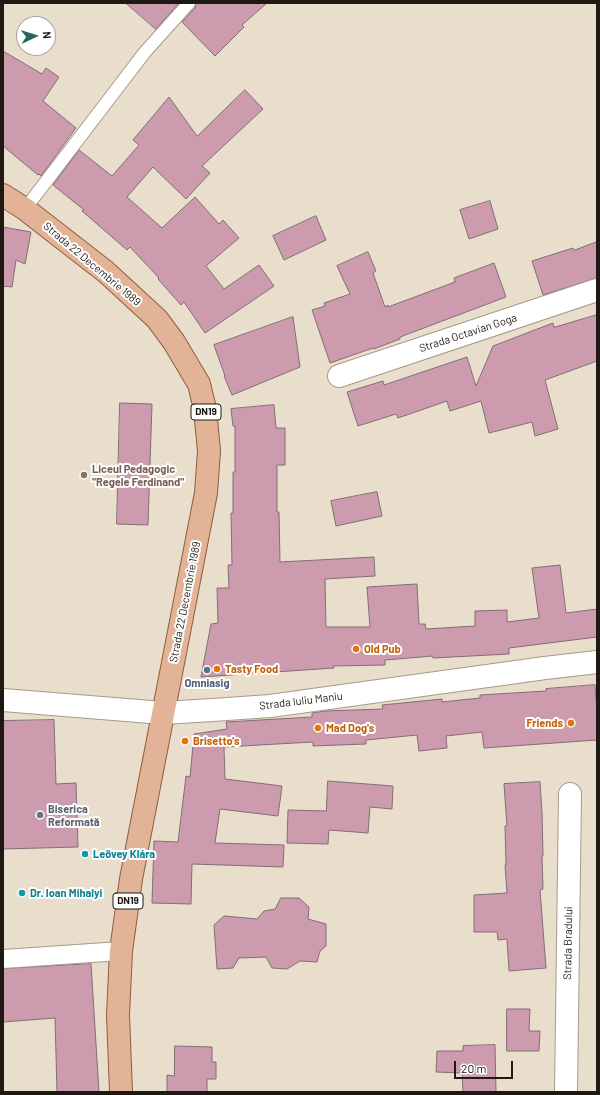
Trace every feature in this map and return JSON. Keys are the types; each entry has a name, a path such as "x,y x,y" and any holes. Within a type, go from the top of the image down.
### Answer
{"main road":[{"name":"Strada 22 Decembrie 1989","path":"3,195 25,209 106,272 156,319 182,354 199,384 205,409 209,451 206,493 131,879 121,951 118,1015 121,1092"},
{"name":"Strada Octavian Goga","path":"339,376 597,290"},
{"name":"Strada Iuliu Maniu","path":"3,700 163,713 270,706 597,662"},
{"name":"Strada Bradului","path":"566,1092 570,794"}],"street":[{"path":"3,959 121,951"}],"lane":[{"path":"25,209 146,52 189,3"}],"building":[{"path":"126,3 179,3 156,29"},
{"path":"196,3 267,3 242,25 244,27 215,56 182,22 195,8"},
{"path":"3,51 42,74 46,68 59,77 43,101 76,128 41,176 3,146"},
{"path":"245,90 263,109 202,166 210,173 186,199 153,167 127,197 162,228 195,197 219,224 223,220 239,238 206,266 224,289 259,265 274,286 205,333 184,302 181,305 158,279 159,278 130,247 127,250 82,211 84,210 53,185 79,150 112,176 139,145 133,140 169,97 197,136"},
{"path":"490,201 498,229 469,239 460,210"},
{"path":"316,216 326,240 284,260 273,236"},
{"path":"3,227 31,232 25,264 16,260 12,287 3,286"},
{"path":"597,242 597,278 543,295 532,261 573,248 574,250"},
{"path":"368,252 376,271 373,273 385,307 455,282 454,278 494,263 506,297 400,337 400,339 374,349 373,348 330,363 312,310 325,306 324,303 350,294 337,266"},
{"path":"597,315 597,361 545,380 558,429 535,436 532,422 489,433 481,401 450,411 447,401 398,418 396,414 358,426 347,392 383,381 384,385 467,357 476,386 493,346 553,323 554,327"},
{"path":"293,317 300,367 232,395 214,345"},
{"path":"120,403 152,404 148,525 117,524"},
{"path":"274,405 276,428 285,428 285,465 277,465 277,512 279,512 280,562 374,557 375,576 325,579 326,627 370,627 367,587 417,584 419,624 425,624 426,629 475,626 475,611 507,610 507,622 539,618 532,568 560,565 566,613 597,609 597,637 509,648 509,654 433,658 433,656 385,660 385,665 333,666 334,668 201,677 211,624 218,623 217,588 229,588 228,565 232,565 231,513 233,513 233,472 235,472 235,426 233,426 231,409"},
{"path":"377,492 382,516 336,526 331,501"},
{"path":"595,685 597,740 484,748 482,732 446,736 447,748 419,751 417,735 366,740 366,744 313,746 313,742 224,747 225,779 282,786 278,816 220,809 215,843 284,845 283,867 192,864 191,904 152,903 154,841 178,842 186,776 190,777 194,734 227,729 226,722 312,717 312,713 325,711 383,709 382,705 442,699 442,702 480,698 480,695 546,691 546,689"},
{"name":"Biserica Reformată","path":"54,720 56,784 76,783 78,847 3,849 3,721"},
{"path":"328,781 393,786 392,809 370,807 368,833 329,830 328,844 287,843 288,810 326,811"},
{"path":"540,782 543,889 540,890 546,968 509,971 507,939 498,940 497,932 474,932 474,895 507,893 505,826 507,826 504,784"},
{"path":"281,898 299,898 309,907 308,919 326,924 326,946 320,951 317,962 300,961 287,969 272,968 266,957 239,958 233,968 217,969 214,925 224,916 257,919 264,911 275,909"},
{"path":"91,964 99,1092 57,1092 55,1018 3,1022 3,969"},
{"path":"507,1009 530,1009 529,1031 540,1031 539,1051 507,1051"},
{"path":"495,1045 496,1092 463,1092 462,1073 436,1072 437,1051 463,1051 463,1046"},
{"path":"175,1046 212,1047 212,1062 216,1062 216,1079 207,1079 207,1092 167,1092 167,1075 174,1076"}],"place":[{"name":"Liceul Pedagogic \"Regele Ferdinand\"","path":"84,475"},
{"name":"Old Pub","path":"356,649"},
{"name":"Tasty Food","path":"217,669"},
{"name":"Omniasig","path":"207,670"},
{"name":"Friends","path":"571,723"},
{"name":"Mad Dog's","path":"318,728"},
{"name":"Brisetto's","path":"185,741"},
{"name":"Biserica Reformată","path":"40,815"},
{"name":"Leövey Klára","path":"85,854"},
{"name":"Dr. Ioan Mihalyi","path":"22,893"}]}
